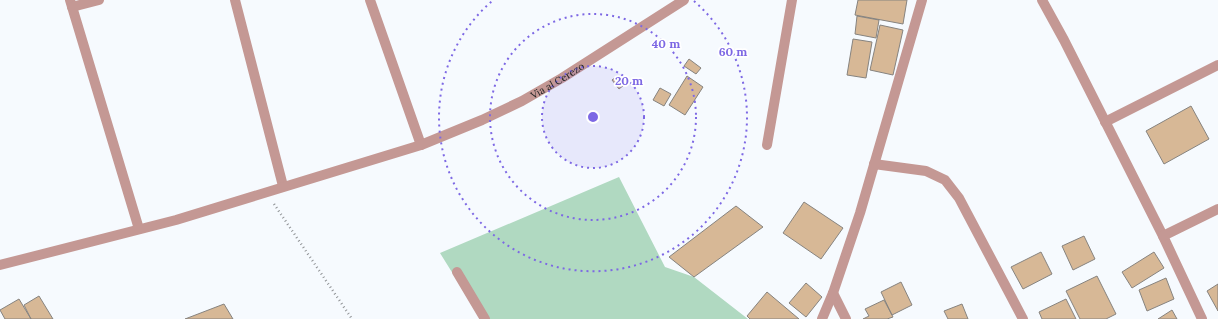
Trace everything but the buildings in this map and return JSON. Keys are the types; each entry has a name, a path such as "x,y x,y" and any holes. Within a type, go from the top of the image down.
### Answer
{"street":[{"path":"99,0 71,3 139,229"},
{"path":"235,0 283,186"},
{"path":"370,0 421,145"},
{"name":"Via al Cerezo","path":"0,265 176,220 421,145 522,102 684,0"},
{"path":"767,145 792,0"},
{"path":"822,319 833,293 860,213 922,0"},
{"path":"1042,0 1064,40 1163,236 1202,319"},
{"path":"1105,122 1218,65"},
{"path":"874,164 926,171 945,180 959,198 1023,319"},
{"path":"1163,236 1218,209"},
{"path":"457,272 485,319"},
{"path":"833,293 846,319"}],"path":[{"path":"265,192 352,319"}],"green space":[{"path":"619,177 665,267 694,277 748,319 481,319 440,253"}]}
